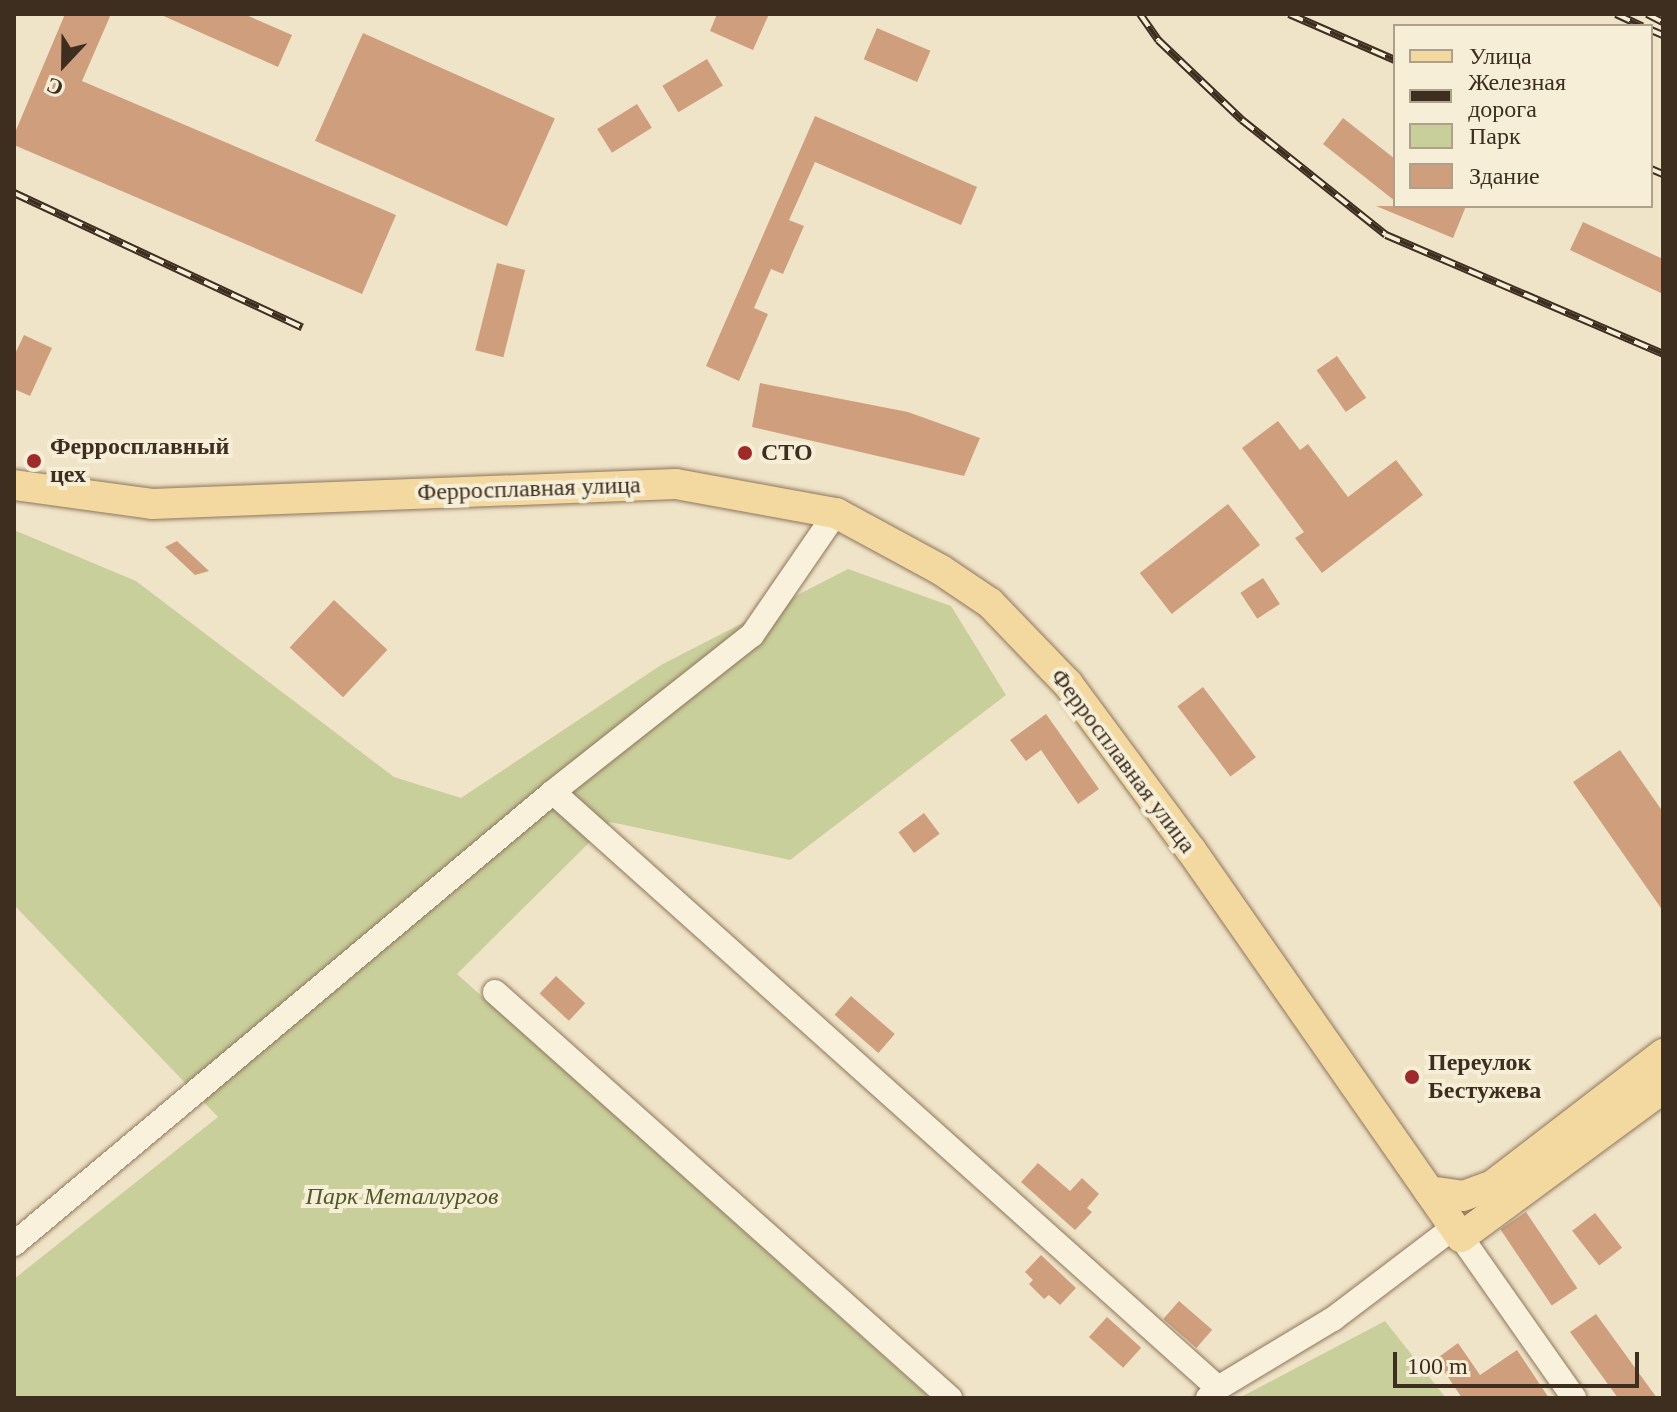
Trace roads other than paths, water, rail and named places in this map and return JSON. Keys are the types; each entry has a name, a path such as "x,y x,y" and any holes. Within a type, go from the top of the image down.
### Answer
{"main road":[{"name":"Ферросплавная улица","path":"14,485 152,504 676,484 836,513 941,570 990,603 1068,684 1191,850 1458,1232"},
{"path":"1429,1191 1463,1196 1493,1185 1663,1054"},
{"path":"1458,1232 1659,1099"}],"street":[{"path":"14,1244 553,792 752,635 836,513"},
{"path":"553,792 1213,1393 1333,1319 1458,1232"},
{"path":"495,992 950,1398"},
{"name":"Ферросплавная улица","path":"1458,1232 1574,1398"}],"railway":[{"path":"1140,14 1158,40 1242,120 1386,235 1663,354"},
{"path":"1289,14 1393,59"},
{"path":"1616,14 1638,24"},
{"path":"1647,14 1663,22"},
{"path":"1653,31 1663,35"},
{"path":"1653,170 1663,174"},
{"path":"14,193 302,327"}],"place":[{"name":"СТО","path":"745,453"},
{"name":"Ферросплавный цех","path":"34,461"},
{"name":"Переулок Бестужева","path":"1412,1077"}],"park label":[{"name":"Парк Металлургов","path":"402,1197"}]}
